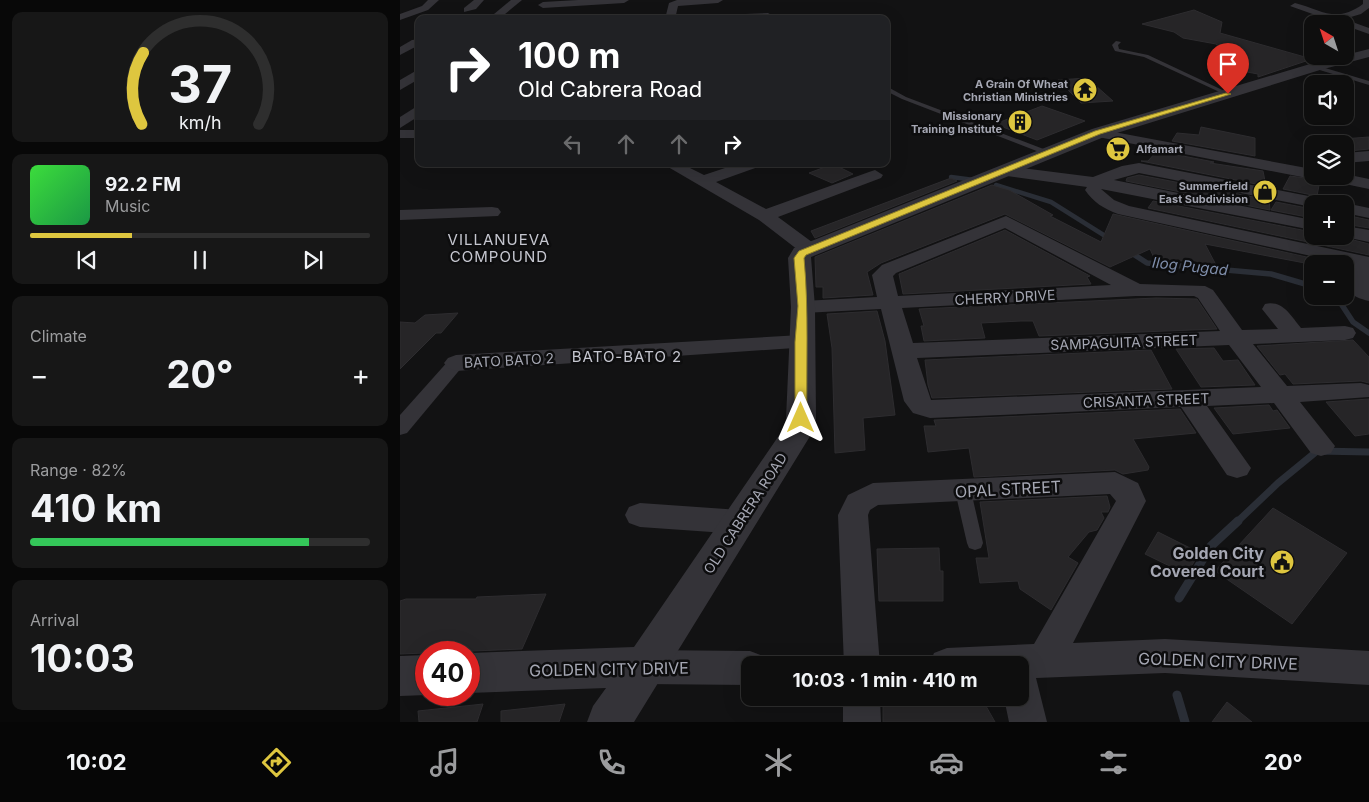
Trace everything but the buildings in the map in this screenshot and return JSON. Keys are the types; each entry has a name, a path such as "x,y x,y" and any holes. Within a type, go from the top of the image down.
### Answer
{"street":[{"path":"400,17 425,8 434,0"},
{"path":"467,10 473,8 479,0"},
{"path":"498,15 517,0"},
{"path":"543,6 568,2 624,0"},
{"path":"671,15 674,3 718,0"},
{"path":"1310,0 1295,6 1319,15"},
{"path":"1347,15 1358,12 1367,5 1368,0"},
{"path":"1312,13 1330,8"},
{"path":"1354,26 1369,22"},
{"path":"1354,27 1369,31"},
{"path":"400,43 415,42"},
{"path":"400,52 415,43"},
{"path":"677,167 765,216 809,249 1098,133 1316,67 1369,53"},
{"path":"400,86 415,76"},
{"path":"400,124 413,112"},
{"path":"1098,133 1304,172"},
{"path":"400,134 415,134"},
{"path":"1354,157 1369,156"},
{"path":"1276,167 1304,163"},
{"path":"703,181 743,167"},
{"path":"1094,186 1128,168 1139,168 1304,200"},
{"path":"999,174 1094,186 1304,224"},
{"path":"765,216 875,175"},
{"path":"1354,181 1369,184"},
{"path":"1094,186 1108,204 1124,210 1363,262 1357,287 1359,291 1369,296"},
{"path":"1354,210 1369,213"},
{"path":"400,215 492,212"},
{"path":"904,351 882,276 884,271 1000,222 1012,222 1136,290"},
{"path":"1354,234 1369,236"},
{"name":"OLD CABRERA ROAD","path":"609,722 797,433 801,418 803,306 799,258 802,253 809,249"},
{"name":"CHERRY DRIVE","path":"803,306 890,304 1188,288 1206,294 1236,338"},
{"path":"1273,309 1295,335"},
{"name":"SAMPAGUITA STREET","path":"904,351 1345,333"},
{"path":"1236,338 1321,446"},
{"name":"BATO BATO 2","path":"456,363 801,342"},
{"name":"CRISANTA STREET","path":"904,351 917,401 922,406 930,408 1361,391"},
{"path":"400,428 456,363"},
{"path":"1188,398 1237,468"},
{"name":"OPAL STREET","path":"861,656 853,515 858,503 873,494 1115,483 1128,491 1132,501 1029,660"},
{"path":"640,515 740,522"},
{"name":"GOLDEN CITY DRIVE","path":"1029,668 1164,656 1369,668"},
{"name":"GOLDEN CITY DRIVE","path":"480,673 643,667 741,668"},
{"path":"400,676 415,675"},
{"path":"862,706 862,722"},
{"path":"1027,706 1028,722"}],"lane":[{"path":"1118,42 1115,45 1117,50 1146,56 1228,94"},
{"path":"1316,67 1369,83"},
{"path":"890,90 904,98 1054,151"},
{"path":"942,106 1054,151"},
{"path":"963,491 974,542"}],"waterway":[{"name":"Ilog Pugad","path":"951,177 974,180"},
{"name":"Ilog Pugad","path":"996,185 1051,202 1110,239"},
{"name":"Ilog Pugad","path":"1130,252 1147,263 1271,274 1304,284"},
{"name":"Ilog Pugad","path":"1342,305 1353,322 1369,333"},
{"name":"Ilog Pugad","path":"1237,522 1278,483 1317,451 1369,452"},
{"name":"Ilog Pugad","path":"1179,598 1211,546 1238,521"},
{"name":"Ilog Pugad","path":"1177,695 1185,722"}],"place":[{"name":"A Grain Of Wheat Christian Ministries","path":"1085,90"},
{"name":"Missionary Training Institute","path":"1020,122"},
{"name":"Alfamart","path":"1118,149"},
{"name":"Summerfield East Subdivision","path":"1265,192"},
{"name":"Golden City Covered Court","path":"1282,562"}],"district":[{"name":"VILLANUEVA COMPOUND","path":"499,248"},
{"name":"BATO-BATO 2","path":"627,356"}],"route":[{"path":"801,418 803,306 799,258 802,253 1098,133 1228,94"}]}
